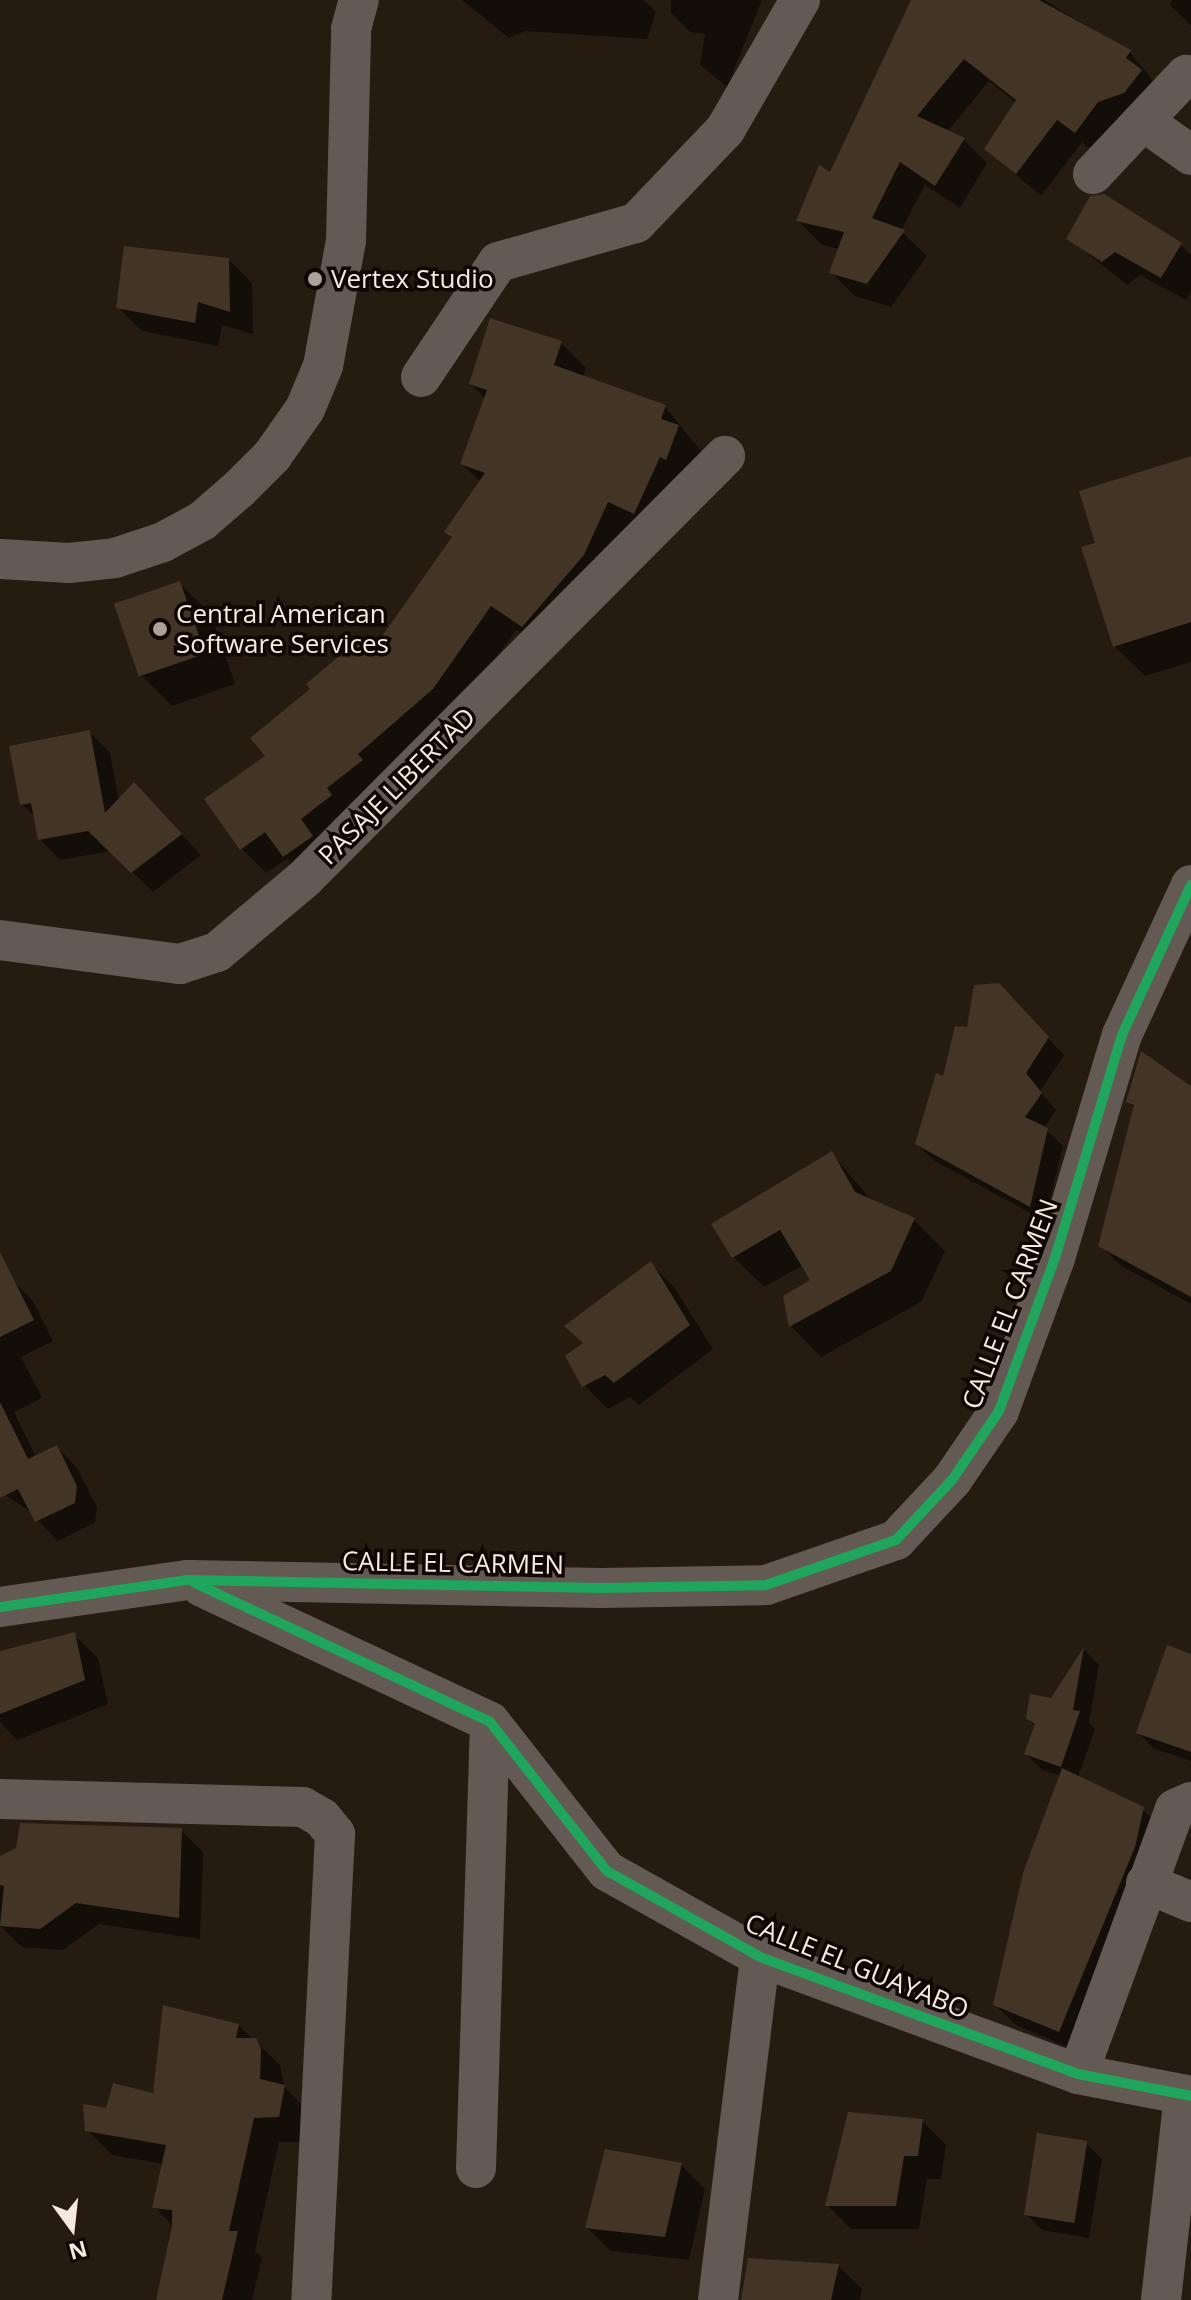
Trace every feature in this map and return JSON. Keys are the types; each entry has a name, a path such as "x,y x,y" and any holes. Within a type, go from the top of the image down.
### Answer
{"street":[{"path":"0,559 69,563 115,558 163,542 202,521 239,489 272,456 305,409 323,366 346,241 351,29 359,0"},
{"path":"421,377 498,262 636,223 725,130 800,0"},
{"path":"1093,174 1186,75"},
{"path":"1143,121 1191,155"},
{"name":"PASAJE LIBERTAD","path":"0,940 180,964 228,945 304,879 725,456"},
{"name":"CALLE EL CARMEN","path":"0,1607 188,1580 601,1588 766,1585 896,1540 952,1480 999,1411 1055,1258 1122,1035 1191,885"},
{"name":"CALLE EL GUAYABO","path":"188,1580 490,1722 607,1871 760,1957 1078,2074 1188,2095"},
{"path":"476,2168 490,1722"},
{"path":"0,1799 303,1807 322,1818 335,1834 311,2300"},
{"path":"1078,2074 1175,1809 1191,1802"},
{"path":"1146,1883 1191,1902"},
{"path":"718,2300 760,1957"},
{"path":"1161,2300 1188,2095"}],"building":[{"path":"911,0 1039,0 1131,50 1126,58 1142,70 1124,93 1098,102 1075,133 1057,120 1016,174 984,149 1016,100 964,59 917,116 965,138 935,186 900,162 872,218 905,230 867,284 829,273 844,232 796,221 819,165 830,172"},
{"path":"1104,194 1182,243 1161,278 1115,252 1102,262 1066,239 1090,196"},
{"path":"124,246 229,258 230,312 198,302 195,323 116,308"},
{"path":"490,318 562,341 554,365 666,405 661,419 679,425 666,460 660,457 634,514 608,502 584,555 522,627 491,606 433,689 358,754 363,760 327,788 332,795 301,819 313,836 283,857 265,832 240,850 204,799 265,756 250,738 310,689 306,684 362,637 373,649 452,537 444,532 485,473 460,464 487,390 469,384"},
{"path":"1191,456 1191,622 1113,647 1081,547 1095,543 1079,491"},
{"name":"Central American Software Services","path":"180,581 205,654 139,677 114,604"},
{"path":"90,730 105,813 134,782 182,834 131,873 88,831 38,840 31,803 20,805 9,746"},
{"path":"999,983 1049,1037 1026,1073 1042,1093 1025,1117 1048,1128 1030,1207 915,1144 936,1073 943,1076 955,1026 967,1027 974,985"},
{"path":"1141,1051 1191,1086 1191,1297 1098,1246 1134,1105 1126,1102"},
{"path":"832,1151 855,1192 915,1218 891,1271 789,1327 783,1296 810,1280 780,1230 732,1258 711,1224"},
{"path":"0,1252 34,1320 0,1337"},
{"path":"651,1261 690,1325 614,1383 605,1375 582,1387 565,1356 583,1343 564,1326"},
{"path":"0,1402 28,1459 57,1445 77,1486 75,1503 35,1522 18,1489 0,1498"},
{"path":"75,1632 85,1680 0,1714 0,1651"},
{"path":"1167,1645 1191,1654 1191,1752 1136,1733"},
{"path":"1084,1647 1073,1710 1080,1711 1061,1767 1024,1754 1035,1724 1026,1718 1030,1694 1051,1698"},
{"path":"1062,1768 1144,1807 1135,1847 1059,2032 993,2005 1023,1873"},
{"path":"20,1823 182,1828 179,1918 76,1903 40,1929 0,1926 4,1886 0,1885 0,1856 16,1848"},
{"path":"163,2005 239,2024 236,2038 256,2038 261,2049 260,2079 285,2085 279,2117 254,2118 229,2231 238,2231 222,2300 156,2300 172,2225 172,2210 152,2208 166,2145 85,2131 83,2104 106,2108 113,2083 153,2093"},
{"path":"848,2112 923,2119 918,2156 904,2156 896,2206 825,2206"},
{"path":"1037,2133 1087,2141 1074,2223 1024,2215"},
{"path":"605,2149 682,2163 665,2237 585,2228"},
{"path":"748,2258 839,2264 831,2300 741,2300"}],"cycle path":[{"path":"0,1607 188,1580 601,1588 766,1585 896,1540 952,1480 999,1411 1055,1258 1122,1035 1191,885"},
{"path":"195,1583 490,1722 607,1871 760,1957 1078,2074 1191,2096"}],"place":[{"name":"Vertex Studio","path":"315,279"},
{"name":"Central American Software Services","path":"160,629"}]}
